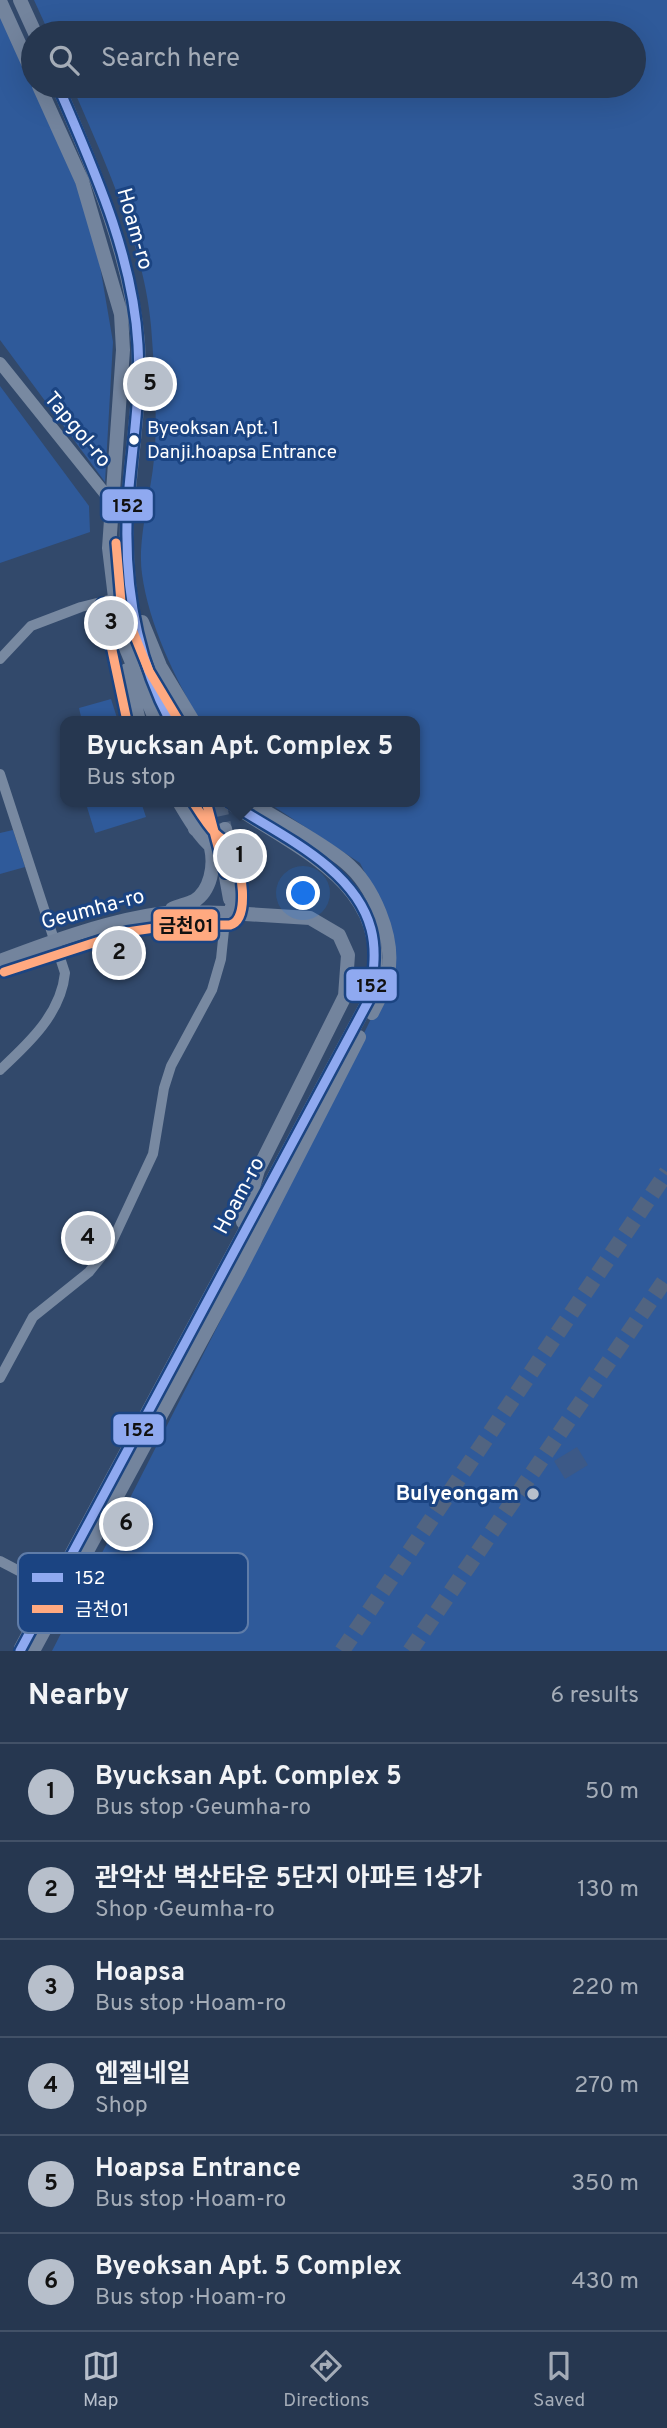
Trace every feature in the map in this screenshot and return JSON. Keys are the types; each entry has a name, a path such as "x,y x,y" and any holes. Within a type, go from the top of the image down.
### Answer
{"main road":[{"path":"20,0 30,21"},
{"path":"0,1 21,47"},
{"path":"44,98 82,181 121,314 123,350 109,548 119,631 138,716"},
{"name":"Hoam-ro","path":"63,98 96,174 117,234 133,302 138,344 138,393 127,521 132,597 148,674 168,716"},
{"path":"132,597 160,666 190,716"},
{"path":"119,631 154,716"},
{"path":"182,807 195,829 211,848 222,855 231,907"},
{"name":"Hoam-ro","path":"77,1553 370,998 375,964 366,921 358,899 345,881 326,864 237,807"},
{"name":"Hoam-ro","path":"81,1553 238,1273 383,992 388,971 383,926 364,882 345,862 258,807"},
{"path":"195,829 208,836 219,834 225,829 237,869 237,890 231,907"},
{"path":"166,913 196,900 206,889 214,861 211,848"},
{"name":"Geumha-ro","path":"0,961 55,940 166,913 231,907 310,918 339,935 348,963 345,996 258,1170 236,1248"},
{"name":"Hoam-ro","path":"27,1649 35,1633"},
{"name":"Hoam-ro","path":"27,1649 36,1633"}],"street":[{"name":"Tapgol-ro","path":"0,363 127,521"},
{"path":"0,659 31,625 81,607 114,599"},
{"path":"0,774 65,974 61,994 33,1040 0,1070"},
{"path":"0,1378 33,1317 89,1272 110,1246 153,1154 164,1088 171,1066 212,990 231,907"},
{"path":"0,1561 18,1570"}],"shaded area":[{"path":"34,0 667,0 667,1651 52,1651 61,1633 248,1633 248,1553 102,1553 289,1186 394,972 380,903 360,863 275,807 420,807 420,716 197,716 181,687 150,612 142,574 143,531 156,428 147,296 121,203 77,98 646,98 646,21 44,21"},
{"path":"0,6 21,51 21,98 41,98 46,105 94,231 113,342 105,482 0,340"},
{"path":"0,386 89,506 90,532 0,563"},
{"path":"111,699 116,716 81,716 79,708"},
{"path":"87,807 143,807 146,817 95,833"},
{"path":"13,830 25,867 0,874 0,833"},
{"path":"577,1447 588,1465 565,1479 554,1461"}],"waterway":[{"path":"106,932 192,919"}],"tunnel":[{"path":"220,807 225,829"},
{"path":"342,1651 667,1172"},
{"path":"410,1651 667,1277"}],"transit line":[{"name":"152","path":"63,98 109,212 120,245 135,311 138,383 128,499 127,556 140,641 168,716"},
{"name":"금천01","path":"116,543 121,602 149,671 176,716"},
{"name":"금천01","path":"102,603 126,716"},
{"name":"금천01","path":"4,972 127,932 175,925 230,925 236,921 242,903 241,878 236,856 196,807"},
{"name":"금천01","path":"208,807 225,873"},
{"name":"152","path":"73,1553 370,998 374,963 373,938 362,907 349,888 312,854 237,807"},
{"name":"152","path":"20,1651 30,1633"}],"place":[{"name":"Hoapsa Entrance","path":"150,384"},
{"name":"Byeoksan Apt. 1 Danji.hoapsa Entrance","path":"134,440"},
{"name":"Hoapsa","path":"111,623"},
{"name":"Byucksan Apt. Complex 5","path":"240,856"},
{"name":"관악산 벽산타운 5단지 아파트 1상가","path":"119,953"},
{"name":"엔젤네일","path":"88,1238"},
{"name":"Bulyeongam","path":"533,1494"},
{"name":"Byeoksan Apt. 5 Complex","path":"126,1524"}]}
